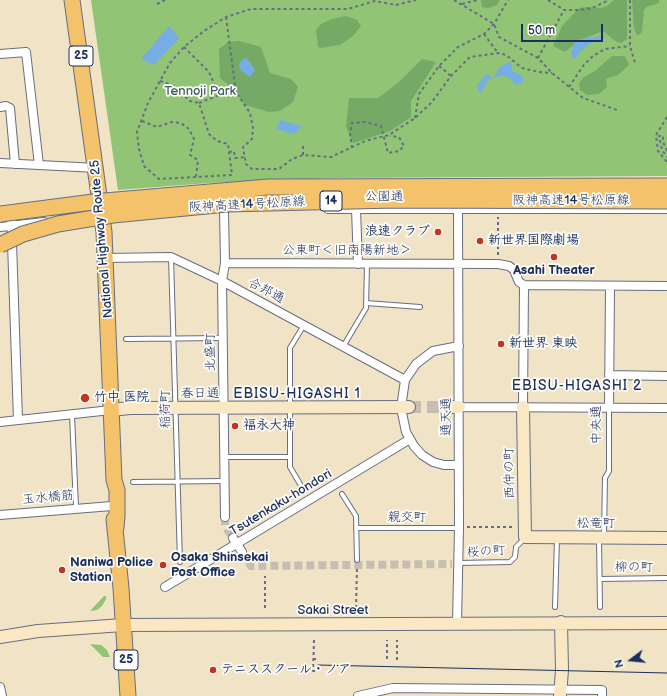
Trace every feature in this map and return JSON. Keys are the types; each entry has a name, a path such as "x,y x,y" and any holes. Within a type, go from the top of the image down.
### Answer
{"highway":[{"name":"National Highway Route 25","path":"72,0 97,168 106,258 114,480 117,490 116,528 128,696"},
{"name":"阪神高速14号松原線","path":"4,214 93,202 268,187 667,186"},
{"name":"阪神高速14号松原線","path":"0,245 23,234 58,224 113,215 227,204 395,200 667,201"},
{"name":"National Highway Route 25","path":"114,480 105,506 116,528"}],"street":[{"path":"0,54 26,52 39,165"},
{"path":"0,106 10,108 15,164"},
{"path":"0,163 97,168"},
{"path":"18,420 12,226 4,214 84,204 102,214"},
{"path":"356,209 358,264"},
{"name":"公園通","path":"102,214 118,219 224,211 356,209 667,209"},
{"name":"通天通","path":"457,624 455,564 461,528 455,407 459,346 458,210"},
{"name":"北盛町","path":"224,211 225,262 222,281 225,517"},
{"path":"0,227 102,214"},
{"name":"合邦通","path":"106,258 172,257 222,281 344,345 405,380"},
{"name":"公東町＜旧南陽新地＞","path":"225,262 468,265 498,264"},
{"path":"498,264 509,266 514,270 519,282 524,285 667,286"},
{"path":"523,407 524,285"},
{"name":"中央通","path":"609,408 610,286"},
{"path":"458,465 444,465 433,462 422,455 410,439 403,424 405,408 405,380 416,364 423,357 445,347 459,346"},
{"path":"609,375 667,376"},
{"path":"455,407 667,408"},
{"name":"西仲の町","path":"523,407 525,532"},
{"name":"春日通","path":"112,410 130,408 405,408"},
{"path":"0,422 112,410"},
{"name":"Tsutenkaku-hondori","path":"165,587 186,571 235,541 410,439"},
{"name":"玉水橋筋","path":"0,515 76,507 105,506"},
{"name":"松竜町","path":"525,532 557,538 667,538"},
{"path":"235,541 242,552"},
{"path":"560,693 562,670 561,622"},
{"name":"Sakai Street","path":"0,637 53,630 123,625 457,624 561,622 667,623"},
{"path":"0,687 2,696"},
{"path":"358,696 393,692 560,693 602,690 602,696"}],"lane":[{"name":"稲荷町","path":"172,257 175,338 176,481 180,562"},
{"path":"344,345 366,308 367,263"},
{"path":"366,303 420,307"},
{"path":"303,489 290,467 290,348 305,325"},
{"path":"126,340 223,338"},
{"name":"中央通","path":"600,607 605,478 609,471 609,408"},
{"path":"72,415 76,507"},
{"path":"224,457 290,458"},
{"path":"133,482 224,481"},
{"path":"342,494 356,516 357,562"},
{"name":"親交町","path":"356,528 461,528"},
{"name":"桜の町","path":"455,564 510,562 515,557 516,547 525,532"},
{"path":"555,607 557,538"},
{"name":"柳の町","path":"600,579 667,578"}],"path":[{"path":"157,4 165,0"},
{"path":"199,103 210,134 217,141 228,144 232,175 159,179 144,166 138,149 137,132 160,81 170,63 184,47 204,31 226,17 251,9 348,9 375,0 396,4 416,0"},
{"path":"454,0 494,24 499,37 538,58 552,73 583,98 617,110"},
{"path":"462,4 478,0"},
{"path":"415,118 419,94 439,66 458,47 484,34 494,24 508,0"},
{"path":"548,0 564,10 592,8 609,0"},
{"path":"630,0 630,46 635,63"},
{"path":"538,58 564,10"},
{"path":"226,17 236,92 250,113 253,128 252,140 243,147 246,164 252,169 279,169 292,159 303,155 331,158 366,141 389,135 415,118 432,102 451,76 470,57 498,53 506,55 522,68 552,73"},
{"path":"484,34 498,53"},
{"path":"569,88 583,66 593,56 605,49 630,46"},
{"path":"184,47 209,72 218,95"},
{"path":"439,66 451,76"},
{"path":"160,81 172,85 190,101 199,103 218,95 236,92"},
{"path":"667,117 656,135 658,151 667,162"},
{"path":"142,120 157,127 172,122 181,123 190,128 194,139 190,156 198,160 196,177"},
{"path":"352,148 350,133 352,123 366,122 381,126 388,153 399,151 404,146 399,137 389,135"},
{"path":"667,151 663,142 663,136 659,136 662,150 667,157"},
{"path":"303,143 303,155"},
{"path":"229,152 234,151 235,158 245,157"},
{"path":"498,215 498,264"},
{"path":"461,528 525,532"},
{"path":"356,608 357,562"},
{"path":"265,576 265,608"},
{"path":"314,640 313,671 317,671"},
{"path":"386,659 387,640"},
{"path":"397,660 398,640"},
{"path":"313,659 318,659"}],"green space":[{"name":"Tennoji Park","path":"91,0 667,0 667,176 335,178 209,183 118,190"},
{"path":"481,0 500,0 497,5 489,8 482,7"},
{"path":"614,0 627,0 627,39 621,43 615,41 603,31 578,41 565,52 553,46 562,26 579,8 601,8 607,6"},
{"path":"632,0 659,0 659,3 647,7 644,10 642,32 639,35 636,34 634,28"},
{"path":"346,16 357,20 361,26 352,37 340,45 321,48 318,47 316,30 321,24 332,19"},
{"path":"239,41 261,47 270,73 291,79 298,87 293,102 280,111 269,112 245,105 233,89 220,78 219,49 228,42"},
{"path":"612,56 625,56 629,65 618,75 606,79 607,87 599,94 587,95 580,90 579,83 584,77 595,71"},
{"path":"422,59 436,62 411,101 411,117 390,131 353,143 346,127 349,98 378,98 399,82"},
{"path":"104,596 106,596 106,599 102,606 97,610 90,611"},
{"path":"90,644 101,645 107,650 110,657 103,657"}],"water":[{"path":"169,26 179,38 154,65 141,59"},
{"path":"602,36 605,37 604,39 589,44 578,54 576,59 572,57 571,53 575,40"},
{"path":"247,58 255,70 250,77 241,71 239,65 242,59"},
{"path":"509,62 512,63 512,71 521,75 523,82 516,85 510,78 502,75 488,80 481,93 478,91 479,88 476,86 487,73 490,77 494,77 500,67"},
{"path":"280,120 302,126 294,134 276,129"}],"tunnel":[{"path":"409,407 451,407"},
{"path":"225,517 225,526 233,538"},
{"path":"242,552 251,566 452,564"}],"tram line":[{"path":"318,665 667,673"}],"place":[{"name":"浪速クラブ","path":"438,232"},
{"name":"新世界国際劇場","path":"480,241"},
{"name":"Asahi Theater","path":"554,257"},
{"name":"新世界 東映","path":"501,344"},
{"name":"竹中 医院","path":"85,398"},
{"name":"福永大神","path":"235,426"},
{"name":"Osaka Shinsekai Post Office","path":"163,565"},
{"name":"Naniwa Police Station","path":"62,570"},
{"name":"テニススクール・ノア","path":"213,670"}],"district":[{"name":"EBISU-HIGASHI 2","path":"577,386"},
{"name":"EBISU-HIGASHI 1","path":"297,394"}]}
